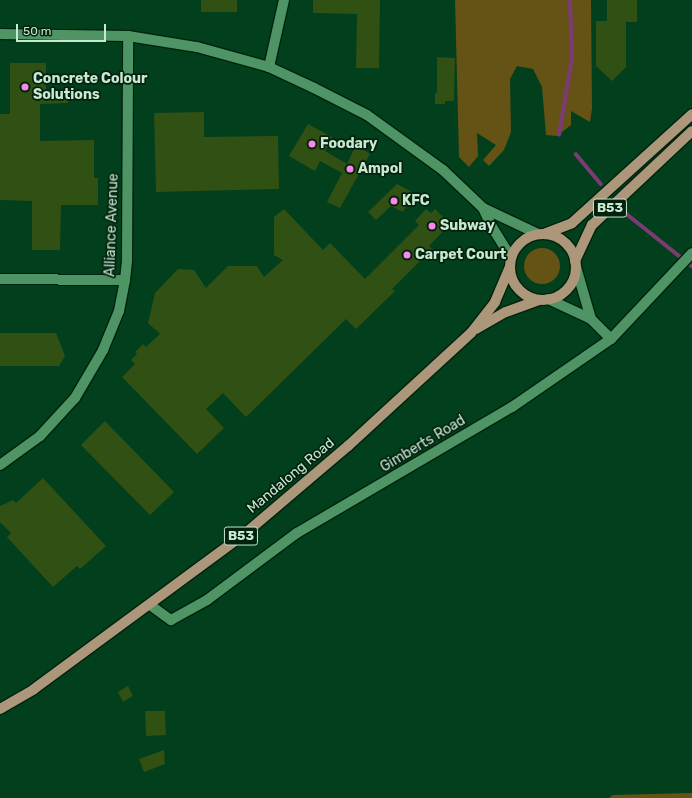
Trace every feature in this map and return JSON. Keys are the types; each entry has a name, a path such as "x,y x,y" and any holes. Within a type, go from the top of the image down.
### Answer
{"main road":[{"name":"B53","path":"510,263 520,243 528,237 572,223 692,114"},
{"name":"B53","path":"544,299 560,294 568,288 574,276 575,264 592,225 692,131"},
{"path":"541,234 562,240 572,251 575,264"},
{"path":"510,263 511,275 517,288 531,298 544,299"},
{"name":"Mandalong Road","path":"0,709 34,689 260,521 348,446 471,333 495,302 510,263"},
{"name":"Mandalong Road","path":"471,333 506,312 544,299"}],"street":[{"path":"269,67 284,0"},
{"path":"0,34 128,36 197,47 269,67 367,115 443,170 483,208 541,234"},
{"name":"Alliance Avenue","path":"0,465 40,436 75,398 103,350 119,311 125,280 128,215 128,36"},
{"path":"483,208 510,263"},
{"name":"Gimberts Road","path":"150,604 171,620 207,600 297,533 512,407 611,339 692,253"},
{"path":"575,264 591,319"},
{"path":"0,279 125,280"},
{"path":"544,299 591,319 611,339"}],"shaded area":[{"path":"455,0 591,0 592,109 590,122 571,111 571,125 557,136 546,135 542,87 533,69 517,66 510,79 511,132 504,150 489,166 483,160 496,145 477,133 478,156 469,167 459,157"},
{"path":"546,248 555,253 559,259 559,273 555,279 546,284 538,284 529,279 525,273 524,262 529,253 535,249"},
{"path":"692,793 692,798 609,798 613,795"}],"building":[{"path":"201,0 237,0 237,12 201,12"},
{"path":"313,0 380,0 379,68 356,68 357,14 313,13"},
{"path":"607,0 637,0 637,22 626,22 626,67 612,81 596,66 596,21 607,21"},
{"path":"437,57 455,58 454,101 445,101 445,104 435,104 435,93 437,93"},
{"path":"10,63 46,63 46,95 68,95 68,103 40,104 40,141 94,140 94,178 98,178 98,205 61,205 60,250 32,250 32,201 0,200 0,114 10,114"},
{"path":"204,112 204,137 278,136 279,189 156,192 154,113"},
{"path":"308,124 332,137 325,151 347,164 356,145 370,154 340,208 327,202 342,173 320,161 315,171 289,156"},
{"name":"KFC","path":"397,184 414,193 403,212 391,206 376,220 368,212"},
{"path":"284,209 323,250 330,243 365,279 419,225 415,221 426,209 431,213 435,209 444,218 441,221 447,227 429,246 432,249 392,289 395,291 356,329 346,319 246,417 223,393 206,409 224,428 197,454 122,377 135,364 131,360 137,354 135,352 143,344 146,347 160,334 148,323 155,293 178,269 194,270 206,288 228,266 257,266 264,277 283,260 274,255 274,217"},
{"path":"0,333 56,333 65,356 59,366 0,366"},
{"path":"105,421 174,492 150,515 81,445"},
{"path":"43,478 106,546 80,569 77,566 53,587 7,537 11,533 0,522 0,506 13,500 16,503"},
{"path":"128,686 133,696 123,702 118,692"},
{"path":"145,711 165,711 166,735 146,736"},
{"path":"164,750 165,764 144,772 139,759"}],"waterway":[{"path":"559,135 572,58 570,0"},
{"path":"576,154 601,184"},
{"path":"623,211 692,266"}],"place":[{"name":"Concrete Colour Solutions","path":"25,87"},
{"name":"Foodary","path":"312,144"},
{"name":"Ampol","path":"350,169"},
{"name":"KFC","path":"394,201"},
{"name":"Subway","path":"432,226"},
{"name":"Carpet Court","path":"407,255"}]}
